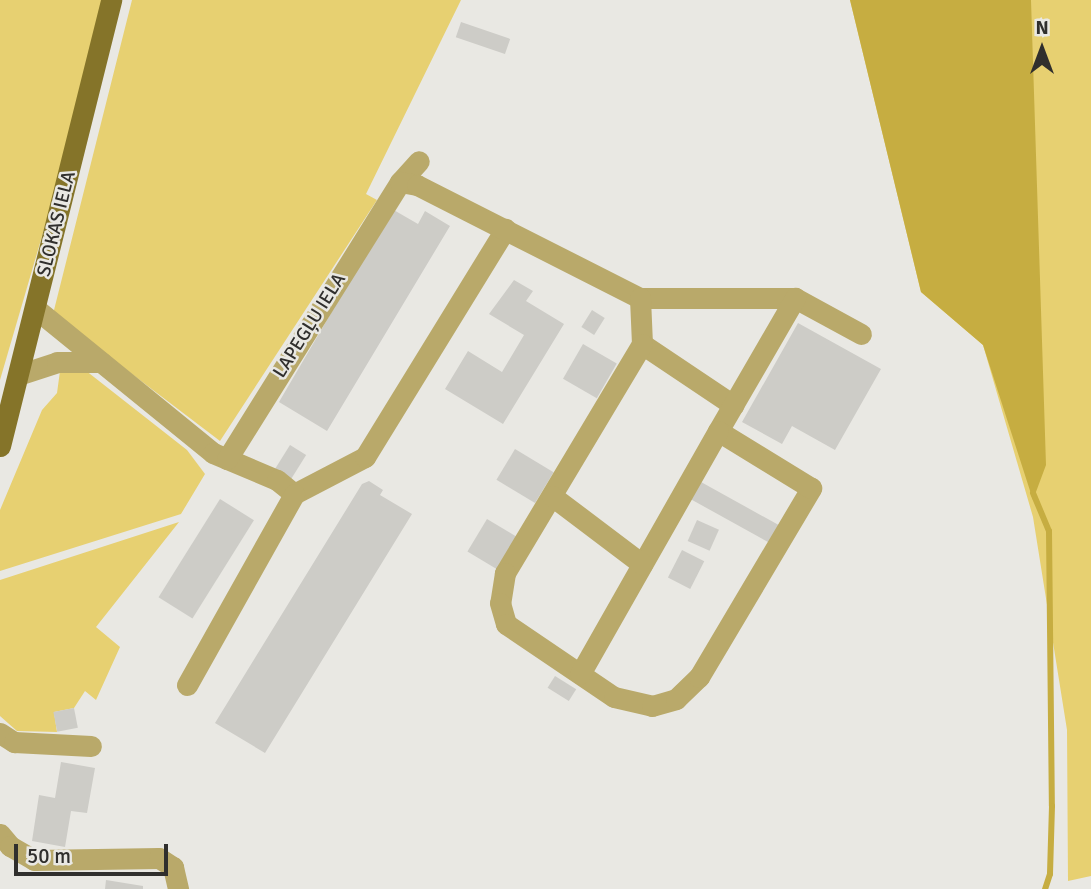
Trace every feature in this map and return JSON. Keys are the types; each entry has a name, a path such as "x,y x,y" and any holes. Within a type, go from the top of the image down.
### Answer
{"main road":[{"name":"SLOKAS IELA","path":"0,446 21,374 111,0"}],"street":[{"name":"LAPEGĻU IELA","path":"227,459 400,182 419,161"},
{"path":"400,182 417,185 640,298 795,298 861,334"},
{"path":"187,685 294,494 365,457 505,229"},
{"path":"640,298 642,344 505,573 500,603 506,624 614,697 652,706 676,699 699,677 811,488 718,431"},
{"path":"580,674 795,298"},
{"path":"36,309 213,453 277,481 294,494"},
{"path":"642,344 733,405"},
{"path":"21,374 57,362 101,362"},
{"path":"552,496 642,564"},
{"path":"0,733 14,742 91,746"},
{"path":"0,834 34,860 159,858 173,867 178,889"}],"shaded area":[{"path":"0,0 111,0 0,380"},
{"path":"132,0 461,0 366,194 377,200 220,441 53,314"},
{"path":"850,0 1091,0 1091,876 1068,881 1067,730 1033,517 983,345 921,292"},
{"path":"850,0 1031,0 1046,465 1033,500 983,345 921,292"},
{"path":"85,370 187,450 205,474 181,514 0,571 0,510 42,410 57,393 60,371"},
{"path":"179,522 96,627 120,647 96,700 85,691 74,708 54,712 57,732 17,731 0,716 0,580"}],"building":[{"path":"461,22 510,39 505,54 456,37"},
{"path":"392,209 418,224 425,211 450,226 327,431 279,402"},
{"path":"514,280 533,291 526,301 564,324 503,424 445,389 468,351 502,372 524,335 489,314"},
{"path":"592,310 605,318 594,335 581,327"},
{"path":"798,323 881,369 835,450 792,426 782,444 742,422"},
{"path":"583,344 617,364 597,398 563,379"},
{"path":"290,445 306,455 291,479 275,469"},
{"path":"515,449 554,472 535,503 496,480"},
{"path":"369,481 383,490 380,495 412,514 265,753 215,723 362,484"},
{"path":"701,482 783,528 774,545 691,499"},
{"path":"220,499 254,520 192,619 159,597"},
{"path":"487,519 517,537 497,570 467,552"},
{"path":"697,520 719,530 710,551 688,541"},
{"path":"682,550 704,561 690,589 668,578"},
{"path":"555,676 576,689 569,701 548,688"},
{"path":"74,708 78,728 57,732 53,712"},
{"path":"61,762 95,768 87,813 71,811 65,847 32,841 39,795 55,798"},
{"path":"106,880 143,886 143,889 105,889"}],"waterway":[{"path":"1033,493 1049,531 1052,806 1050,874 1045,889"}]}
